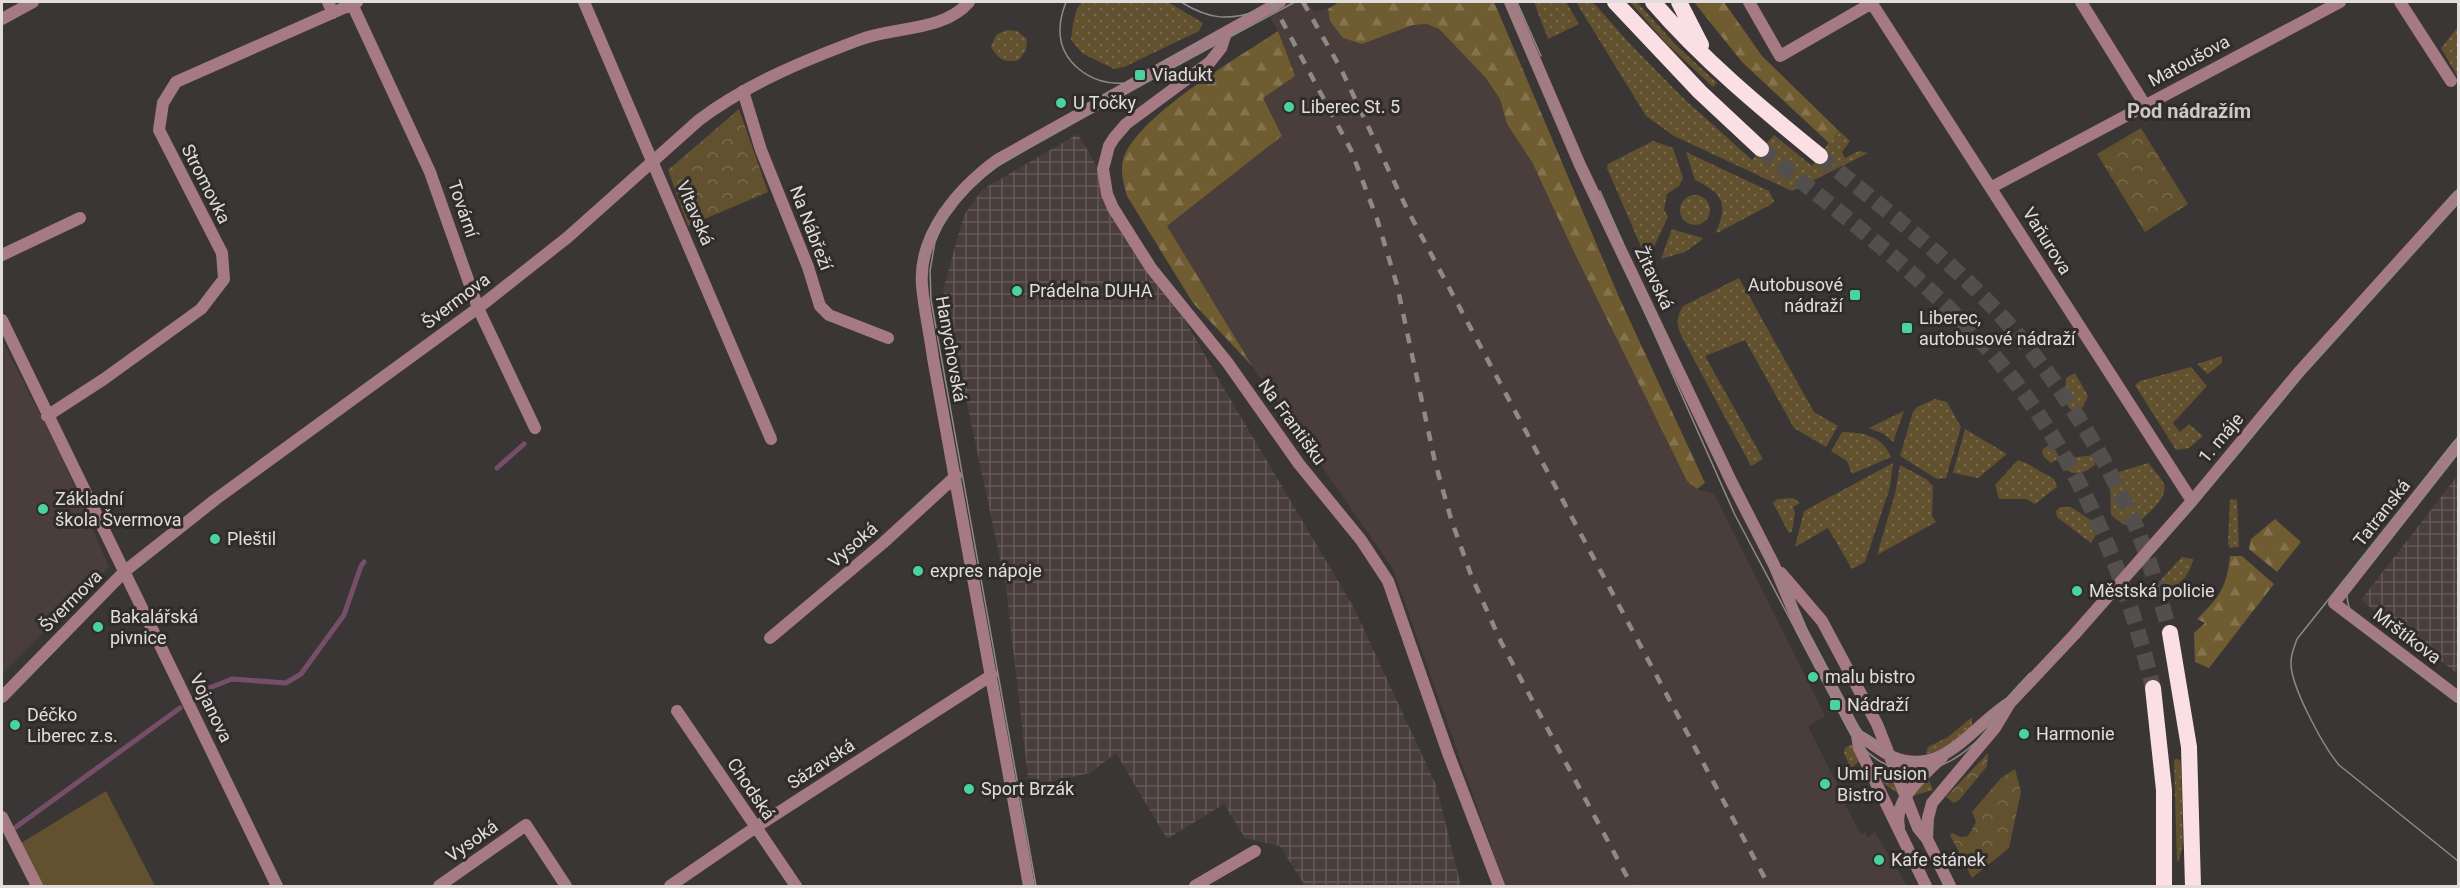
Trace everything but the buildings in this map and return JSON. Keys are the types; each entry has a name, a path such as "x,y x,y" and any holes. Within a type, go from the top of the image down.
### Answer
{"highway":[{"path":"1615,2 1700,92 1761,149"},
{"path":"1653,2 1760,108 1820,156"},
{"path":"1679,2 1708,59"},
{"path":"2170,633 2189,747 2193,886"},
{"path":"2153,688 2164,790 2164,886"}],"street":[{"path":"2,20 33,2"},
{"name":"Vltavská","path":"585,2 771,439"},
{"name":"Švermova","path":"2,697 125,571 216,499 478,308 568,237 699,120 742,91 787,69 862,39 944,20 959,14 969,2"},
{"name":"Hanychovská","path":"1029,886 933,358 922,284 926,253 945,213 976,176 997,160 1280,2"},
{"name":"Žitavská","path":"1510,2 1580,165 1732,483 1774,565 1799,625 1857,735 1859,748 1926,886"},
{"path":"1749,2 1780,56 1872,2"},
{"name":"Vaňurova","path":"1872,2 2192,501"},
{"path":"2081,2 2145,105"},
{"name":"Matoušova","path":"1992,187 2340,2"},
{"path":"2400,2 2451,81"},
{"name":"Stromovka","path":"47,416 104,379 201,309 224,279 222,253 159,130 163,103 177,82 330,7 355,3"},
{"name":"Tovární","path":"355,3 430,172 478,308 535,428"},
{"name":"Na Františku","path":"1226,33 1221,48 1210,62 1126,124 1114,138 1109,146 1103,169 1107,194 1113,208 1151,268 1227,362 1299,464 1361,540 1388,580 1448,753 1499,886"},
{"name":"Na Nábřeží","path":"742,91 761,150 808,267 820,306 829,315 888,338"},
{"name":"1. máje","path":"1927,839 1929,811 1940,794 1995,728 2010,703 2074,635 2192,501 2299,372 2458,196"},
{"path":"2,255 80,218"},
{"name":"Vojanova","path":"2,320 277,886"},
{"name":"Tatranská","path":"2334,603 2458,445"},
{"name":"Vysoká","path":"770,639 883,543 956,476"},
{"name":"Žitavská","path":"1774,565 1822,621 1884,739 1905,800 1950,886"},
{"name":"Mrštíkova","path":"2334,603 2458,697"},
{"name":"Sázavská","path":"670,886 756,827 992,675"},
{"name":"1. máje","path":"1905,800 1922,777 1945,754 1964,741 1990,715 2010,703"},
{"name":"Chodská","path":"678,711 796,886"},
{"name":"1. máje","path":"1857,735 1891,756 1914,762 1945,754"},
{"path":"1884,739 1900,755 1925,761"},
{"path":"1878,784 1886,794 1905,800 1923,801 1940,794"},
{"path":"1900,834 1898,821 1905,800"},
{"path":"2,817 38,886"},
{"name":"Vysoká","path":"439,886 526,825 566,886"},
{"path":"1195,886 1255,851"}],"shaded area":[{"path":"1262,2 1308,2 1314,12 1328,9 1330,21 1362,44 1413,25 1427,24 1439,29 1485,77 1500,99 1507,124 1532,162 1687,481 1697,489 1714,494 1825,716 1808,726 1839,788 1837,790 1861,834 1865,832 1867,837 1875,832 1907,886 1505,886 1393,569 1255,370 1167,226 1282,136 1263,98 1278,31"},
{"path":"1078,134 1226,392 1354,608 1436,785 1461,886 1305,886 1280,846 1245,838 1224,804 1167,839 1116,753 1090,773 1029,786 1006,587 943,290 964,215 983,189"},
{"name":"Základní škola Švermova","path":"2,340 59,451 109,567 2,674"},
{"path":"2458,475 2458,674 2361,600"}],"green space":[{"path":"1082,2 1168,2 1203,23 1199,31 1124,67 1114,69 1082,53 1071,40 1075,15"},
{"path":"1339,2 1493,2 1495,4 1618,295 1705,483 1697,489 1687,481 1532,162 1507,124 1500,99 1485,77 1439,29 1427,24 1413,25 1362,44 1343,38 1330,21 1328,9"},
{"path":"1534,2 1566,2 1579,24 1548,39"},
{"path":"1576,2 1593,2 1682,97 1752,160 1774,135 1812,166 1838,130 1850,141 1842,152 1845,158 1859,151 1868,153 1792,191 1674,136 1646,116"},
{"path":"1630,2 1637,2 1676,45 1717,83 1713,87 1667,44"},
{"path":"1694,2 1724,2 1762,56 1838,130 1830,144 1742,62"},
{"path":"2458,27 2458,77 2441,48"},
{"path":"1007,30 1017,31 1027,39 1026,50 1019,60 1002,60 991,47 996,35"},
{"path":"1278,31 1295,76 1263,98 1282,136 1167,226 1253,367 1193,303 1127,196 1122,164 1132,143 1167,107 1190,89"},
{"path":"739,109 768,192 688,226 668,170"},
{"path":"2141,128 2188,204 2145,232 2097,154"},
{"path":"1653,141 1673,148 1683,178 1679,186 1667,194 1664,210 1668,217 1651,253 1642,249 1607,168 1608,164"},
{"path":"1686,152 1769,191 1774,201 1717,233 1722,213 1720,200 1712,190 1695,180"},
{"path":"1695,195 1701,196 1709,204 1709,216 1701,224 1695,225 1689,224 1681,216 1680,210 1681,204 1689,196"},
{"path":"1672,229 1703,239 1685,252 1661,259"},
{"path":"1739,278 1814,412 1838,426 1826,447 1794,428 1745,340 1705,356 1763,459 1751,466 1682,337 1678,322 1683,306"},
{"path":"2222,356 2222,363 2208,374 2197,364"},
{"path":"2191,367 2207,386 2173,423 2180,432 2189,424 2203,436 2189,448 2176,450 2135,385 2140,381"},
{"path":"2075,373 2088,396 2083,407 2073,412 2066,404 2066,378"},
{"path":"1935,399 1947,402 1961,427 1946,478 1937,479 1900,456 1913,412 1917,407"},
{"path":"1904,411 1893,442 1884,434 1869,428"},
{"path":"1965,429 2007,454 1978,478 1953,473"},
{"path":"1842,432 1864,434 1877,440 1883,444 1891,457 1852,474 1847,461 1831,451"},
{"path":"2051,443 2060,458 2051,463 2043,456 2042,450"},
{"path":"2095,455 2095,465 2084,472 2072,473 2065,468 2064,462 2068,458"},
{"path":"2018,460 2054,479 2057,487 2035,504 2026,499 1999,499 1995,485"},
{"path":"1893,463 1890,487 1865,562 1852,569 1828,528 1795,547 1804,511"},
{"path":"2148,463 2163,482 2165,488 2163,494 2156,506 2136,525 2124,525 2111,515 2110,477 2112,474"},
{"path":"1900,465 1926,479 1933,486 1932,516 1936,522 1877,555 1895,494"},
{"path":"1793,498 1800,503 1793,507 1795,513 1792,531 1789,533 1773,503 1778,499"},
{"path":"2230,499 2237,500 2239,547 2230,548 2228,544"},
{"path":"2060,507 2071,507 2101,527 2091,543 2057,517 2056,511"},
{"path":"2275,519 2301,542 2277,572 2249,549 2251,539"},
{"path":"2230,556 2242,556 2274,584 2209,668 2195,662 2194,633 2205,623 2197,619 2221,591 2227,576"},
{"path":"2182,557 2193,559 2182,581 2169,589 2145,597"},
{"path":"1972,717 1972,725 1958,740 1926,754 1928,747 1948,737"},
{"path":"1852,744 1859,761 1851,769 1844,753 1845,748"},
{"path":"1988,753 1987,766 1960,799 1954,803 1946,797"},
{"path":"2180,760 2181,770 2183,843 2179,861 2177,861 2174,761"},
{"path":"1876,766 1891,776 1898,793 1884,784"},
{"path":"2015,769 2021,792 2009,848 1972,878 1950,835 1952,833 1961,837 1968,836 1976,822 1972,812 2001,778"},
{"path":"1928,778 1933,790 1912,796"},
{"path":"106,791 155,886 43,886 21,843"}],"waterway":[{"path":"497,468 524,444"},
{"path":"199,692 232,679 286,683 301,674 344,615 364,562"},
{"path":"16,827 180,708"}],"tunnel":[{"path":"1761,149 1927,287 1978,338 2010,376 2039,416 2088,501 2125,593 2153,688"},
{"path":"1820,156 1961,275 2004,319 2043,367 2079,419 2124,501 2147,555 2170,633"}],"tram line":[{"path":"1066,2 1060,29 1061,41 1071,61 1089,76 1111,83 1123,83"},
{"path":"1181,2 1201,12 1220,17 1239,16 1261,10"},
{"path":"1036,886 931,300 930,271 935,242 948,212 968,188 998,166 1074,121 1295,2"},
{"path":"1507,2 1735,515 1848,729 1877,759 1893,767 1909,771 1926,770 1943,764 1960,755 1977,741 2112,596 2241,450 2302,375 2458,202"},
{"path":"1517,2 1541,56"},
{"path":"1087,105 1219,33"},
{"path":"2444,206 2458,189"},
{"path":"1600,191 1623,243"},
{"path":"922,263 926,239 940,210"},
{"path":"1644,290 1674,358"},
{"path":"1697,411 1744,511 1856,724 1880,749 1903,760 1927,759 1949,750 1971,734 2030,673"},
{"path":"2458,437 2297,639 2291,662 2292,673 2302,700 2317,731 2339,765 2458,861"},
{"path":"2345,586 2376,557 2458,452"},
{"path":"2349,577 2348,605 2362,629 2458,702"}],"railway":[{"path":"1272,2 1351,150 1377,219 1397,285 1435,462 1451,519 1471,575 1501,642 1632,886"},
{"path":"1303,2 1341,69 1407,209 1769,886"}],"place":[{"name":"Viadukt","path":"1140,75"},
{"name":"U Točky","path":"1061,103"},
{"name":"Liberec St. 5","path":"1289,107"},
{"name":"Prádelna DUHA","path":"1017,291"},
{"name":"Autobusové nádraží","path":"1855,295"},
{"name":"Liberec, autobusové nádraží","path":"1907,328"},
{"name":"Základní škola Švermova","path":"43,509"},
{"name":"Pleštil","path":"215,539"},
{"name":"expres nápoje","path":"918,571"},
{"name":"Městská policie","path":"2077,591"},
{"name":"Bakalářská pivnice","path":"98,627"},
{"name":"malu bistro","path":"1813,677"},
{"name":"Nádraží","path":"1835,705"},
{"name":"Déčko Liberec z.s.","path":"15,725"},
{"name":"Harmonie","path":"2024,734"},
{"name":"Umi Fusion Bistro","path":"1825,784"},
{"name":"Sport Brzák","path":"969,789"},
{"name":"Kafe stánek","path":"1879,860"}],"district":[{"name":"Pod nádražím","path":"2189,111"}]}
